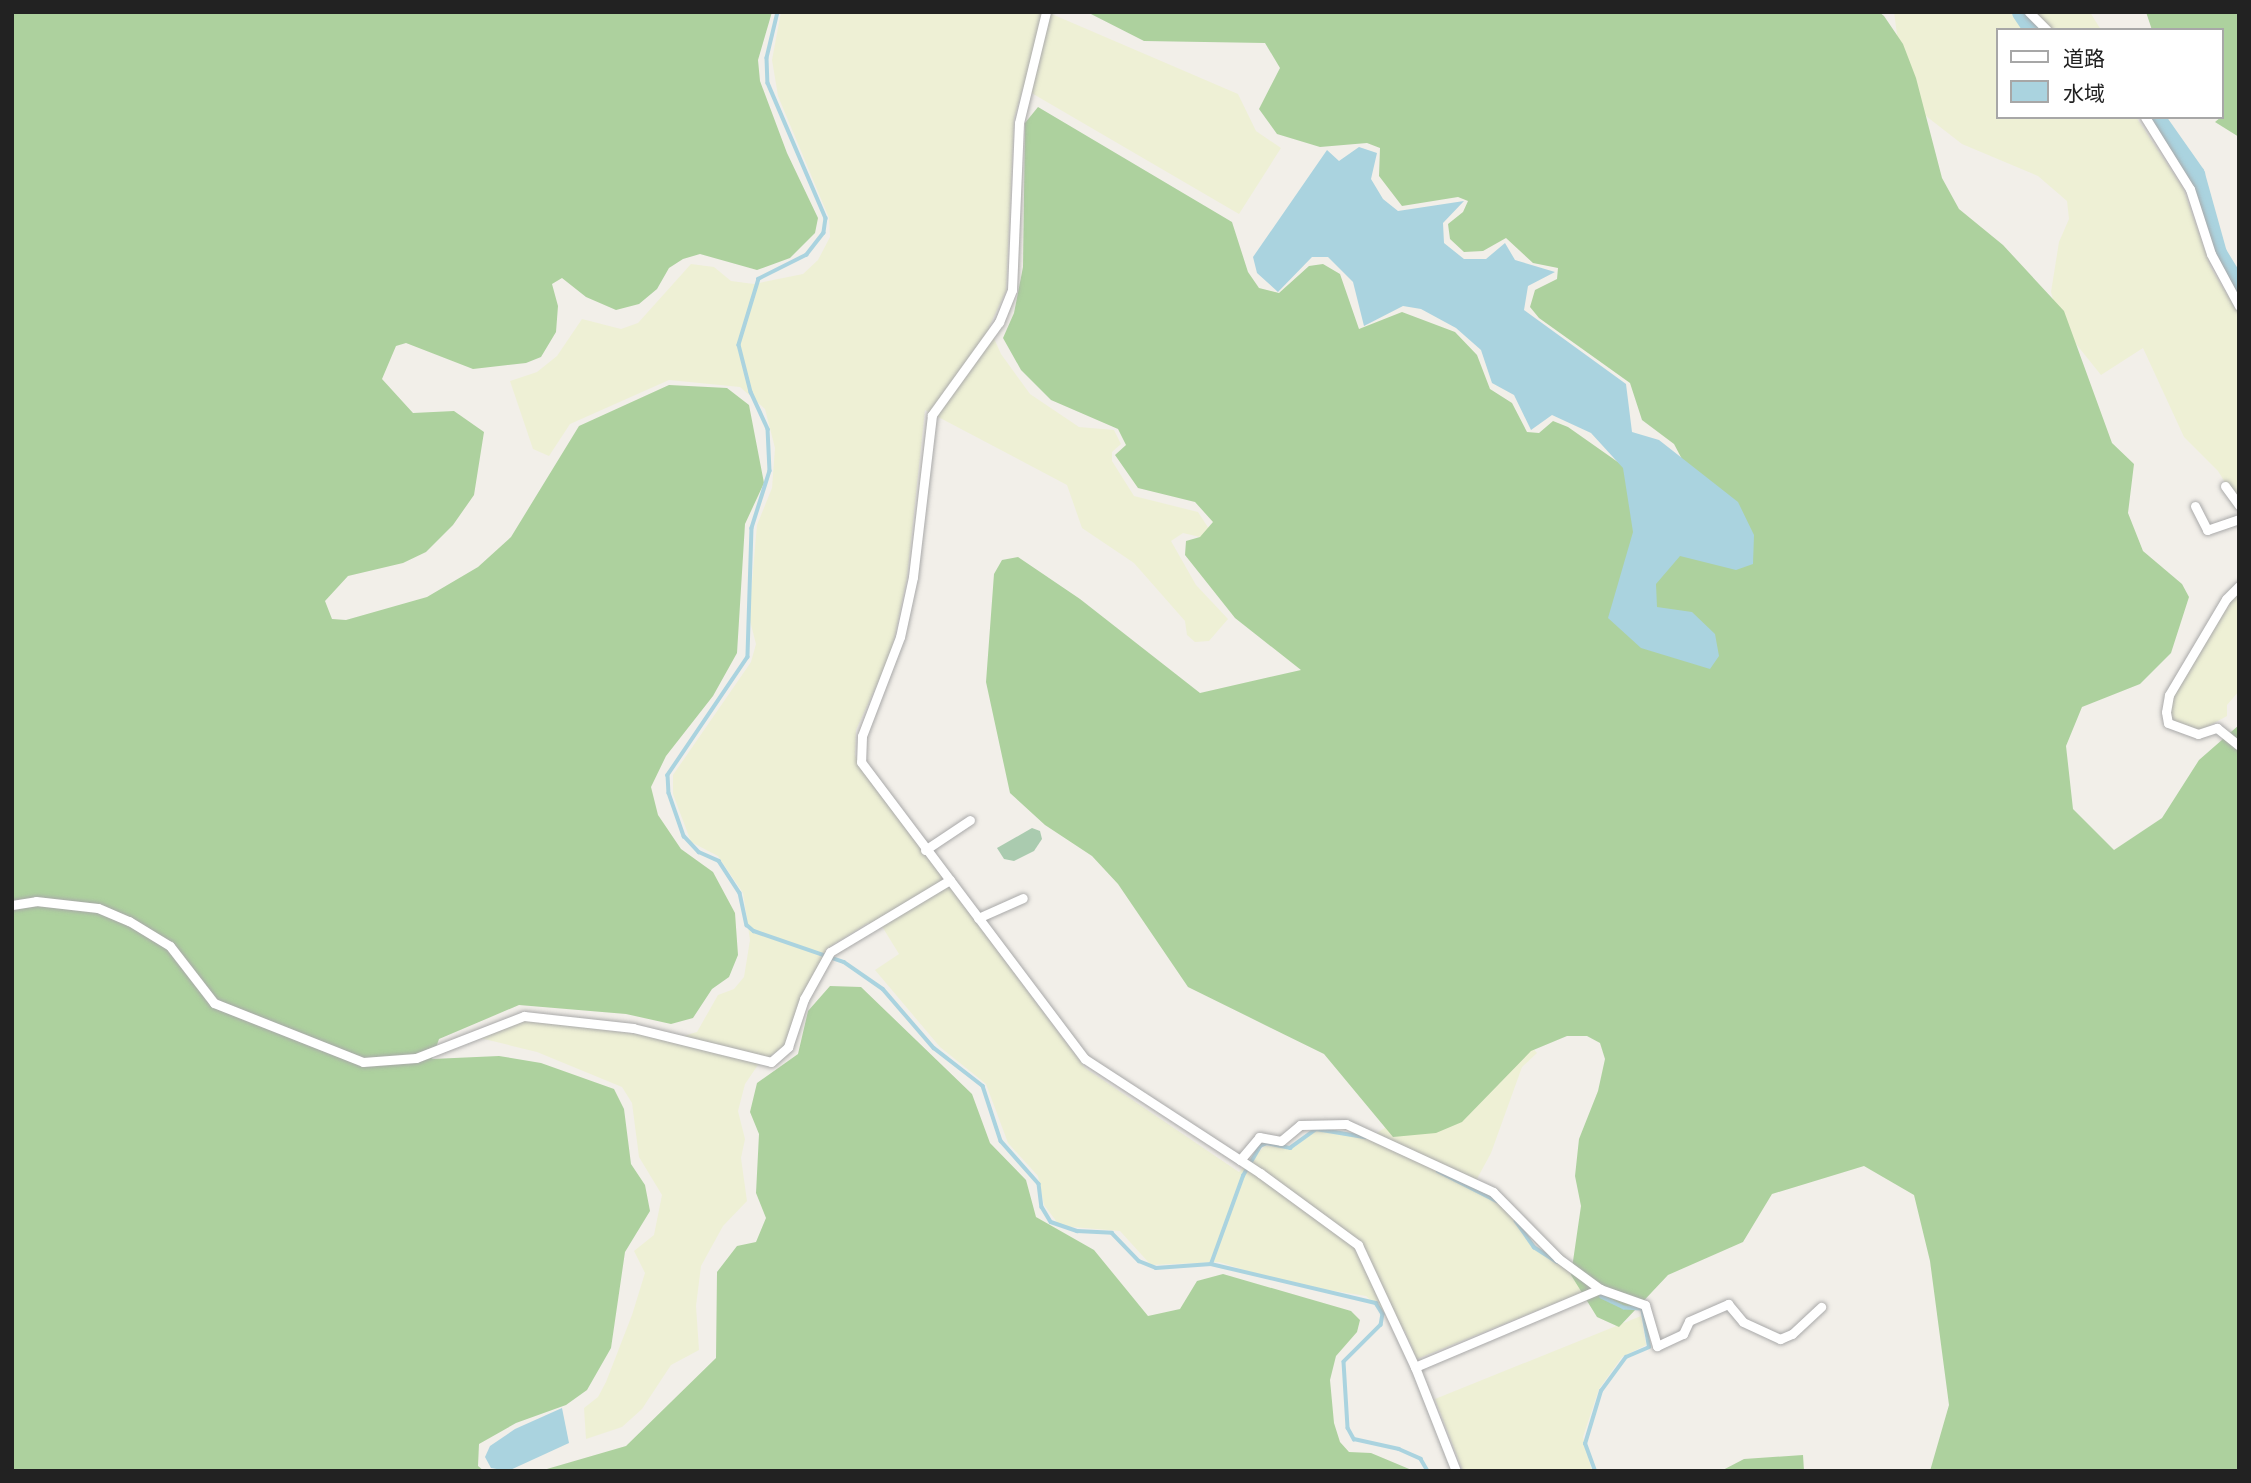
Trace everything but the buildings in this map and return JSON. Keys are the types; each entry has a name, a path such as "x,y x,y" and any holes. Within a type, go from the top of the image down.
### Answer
{"street":[{"path":"1046,12 1019,123 1012,290 999,322 932,415 910,589 900,638 859,751 873,783 1085,1059 1240,1160 1350,1236 1415,1367 1456,1471"},
{"path":"2029,12 2045,28"},
{"path":"2146,119 2190,189 2211,254 2239,306"},
{"path":"2225,486 2239,505"},
{"path":"2194,506 2207,530 2239,519"},
{"path":"2239,586 2226,599 2169,695 2166,712 2168,723 2198,734 2217,728 2239,746"},
{"path":"925,850 970,820"},
{"path":"12,905 49,902 98,908 119,917 170,946 214,1003 363,1062 416,1058 524,1016 633,1028 771,1062 788,1047 804,999 830,952 950,880"},
{"path":"978,918 1023,898"},
{"path":"1240,1160 1259,1138 1282,1141 1300,1125 1346,1124 1493,1192 1558,1258 1618,1299 1645,1305 1657,1346 1683,1334 1689,1321 1728,1304 1744,1322 1766,1336 1780,1339 1792,1334 1821,1307"},
{"path":"1415,1367 1600,1289"}],"green space":[{"path":"12,12 772,12 758,60 760,81 787,153 818,218 815,233 790,258 757,270 700,254 683,259 669,268 657,289 639,304 616,310 586,297 562,278 552,284 558,306 556,332 541,357 526,363 473,369 406,343 396,346 382,379 413,413 454,411 484,432 474,495 453,525 426,552 403,563 348,576 325,601 332,619 346,620 427,597 478,567 511,537 579,426 669,385 727,388 749,405 764,483 745,524 737,653 713,696 666,756 651,787 658,815 681,849 713,872 735,913 738,955 729,977 712,989 693,1018 671,1024 626,1014 519,1005 439,1039 432,1059 499,1056 541,1063 614,1089 624,1109 631,1164 645,1185 650,1211 625,1252 611,1348 587,1390 566,1405 516,1423 479,1444 478,1466 484,1471 12,1471"},
{"path":"781,12 1047,12 1238,94 1256,131 1281,148 1239,214 1023,88 1014,118 1006,291 989,327 1001,354 1030,394 1079,427 1114,430 1121,444 1112,452 1112,461 1134,496 1198,512 1211,532 1200,537 1183,533 1171,541 1196,585 1228,619 1209,641 1195,642 1187,635 1185,621 1134,563 1082,528 1067,485 925,410 907,578 891,654 856,730 855,755 864,773 1085,1068 1239,1172 1265,1146 1295,1147 1316,1130 1368,1139 1386,1127 1492,1002 1537,1053 1522,1067 1491,1153 1472,1188 1503,1203 1537,1251 1573,1272 1588,1290 1417,1359 1405,1331 1366,1296 1285,1283 1219,1262 1151,1265 1120,1231 1060,1226 1044,1205 1038,1176 1008,1143 986,1084 940,1047 875,970 899,954 883,928 868,923 826,949 784,1046 758,1065 745,1084 738,1111 745,1139 741,1158 747,1201 723,1226 701,1266 696,1306 699,1350 671,1365 642,1409 622,1427 586,1439 584,1408 598,1397 606,1382 632,1315 645,1273 634,1251 654,1235 662,1195 639,1157 632,1103 622,1087 537,1052 480,1038 522,1019 673,1039 697,1032 718,995 734,989 744,977 750,940 743,893 718,856 691,842 673,794 673,775 751,662 756,644 749,617 757,525 772,488 775,448 765,409 740,387 669,380 570,424 549,456 533,449 510,381 537,372 557,356 582,319 621,329 638,323 691,264 714,267 731,281 754,284 803,274 818,260 830,237 829,218 778,96 772,60"},
{"path":"1087,12 1879,12 1884,16 1903,44 1916,78 1942,178 1959,209 2003,245 2064,311 2112,443 2134,464 2128,513 2143,551 2182,584 2189,597 2171,653 2140,684 2082,707 2066,746 2073,809 2114,850 2162,818 2199,760 2239,725 2239,1471 1930,1471 1949,1405 1930,1261 1914,1195 1864,1166 1772,1194 1743,1242 1668,1275 1619,1327 1597,1317 1571,1275 1581,1206 1575,1176 1579,1139 1598,1091 1605,1059 1600,1043 1587,1036 1567,1036 1531,1051 1462,1122 1436,1133 1393,1137 1324,1054 1188,987 1118,884 1092,856 1045,825 1010,793 986,682 994,574 1002,560 1018,557 1080,599 1200,693 1301,670 1235,618 1185,555 1186,541 1200,537 1213,522 1195,502 1138,488 1115,455 1126,445 1118,429 1051,400 1021,370 1003,338 1014,313 1023,267 1025,123 1038,107 1232,222 1248,272 1259,288 1279,293 1309,266 1323,264 1340,274 1359,329 1402,312 1455,332 1477,355 1490,389 1512,403 1527,432 1539,433 1553,421 1568,427 1659,491 1693,480 1674,444 1642,420 1630,383 1539,318 1530,307 1535,290 1557,279 1558,268 1533,263 1506,238 1483,251 1464,252 1450,239 1448,224 1463,212 1468,201 1458,197 1402,206 1379,176 1380,148 1367,143 1320,147 1277,134 1259,109 1280,68 1265,43 1144,41"},
{"path":"1894,12 2090,12 2100,28 1996,28 1996,119 2137,119 2183,188 2211,268 2239,314 2239,505 2218,471 2184,437 2143,348 2101,375 2058,318 2051,292 2059,242 2069,219 2067,201 2038,176 1962,144 1917,109 1900,57"},
{"path":"2146,12 2239,12 2239,137 2215,122 2223,119 2223,28 2151,28"},
{"path":"2239,590 2239,691 2227,705 2227,716 2199,731 2170,719 2172,695 2221,611"},
{"path":"1032,828 1040,831 1042,839 1034,851 1014,861 1004,859 997,848"},
{"path":"830,986 861,987 972,1094 990,1143 1026,1180 1036,1217 1094,1250 1148,1316 1180,1309 1197,1281 1223,1274 1351,1311 1360,1320 1357,1332 1336,1356 1330,1380 1334,1423 1340,1442 1349,1452 1371,1453 1414,1471 540,1471 626,1446 716,1358 717,1272 737,1246 756,1242 766,1218 756,1193 759,1134 750,1112 757,1083 798,1054 808,1011"},
{"path":"1641,1316 1646,1345 1622,1357 1599,1389 1583,1437 1592,1471 1463,1471 1435,1399"},
{"path":"1803,1455 1804,1471 1721,1471 1744,1459"}],"water":[{"path":"1359,147 1377,153 1371,179 1383,199 1398,211 1464,201 1443,223 1444,243 1464,259 1486,259 1505,243 1515,260 1555,272 1528,286 1524,310 1626,384 1632,432 1659,440 1738,502 1754,535 1753,564 1736,570 1680,556 1656,584 1657,607 1692,612 1715,634 1719,656 1710,669 1641,648 1608,618 1633,532 1623,468 1591,433 1552,415 1531,430 1514,395 1492,383 1481,350 1456,328 1421,309 1403,306 1364,326 1353,282 1328,257 1312,257 1278,292 1257,273 1253,257 1327,150 1339,161"},
{"path":"562,1408 569,1443 508,1471 491,1468 485,1457 490,1446 515,1429"}],"waterway":[{"path":"778,12 767,58 768,83 826,218 824,233 807,255 759,279 739,345 751,392 768,429 770,471 752,528 748,657 668,775 669,793 684,836 699,852 719,861 740,893 747,925 754,931 844,962 883,989 934,1048 983,1086 1001,1141 1039,1184 1042,1207 1051,1222 1077,1231 1112,1233 1139,1261 1156,1268 1211,1264 1376,1303 1383,1314 1381,1325 1344,1362 1348,1428 1354,1439 1399,1449 1421,1459 1428,1471"},
{"path":"2021,12 2032,28"},
{"path":"2156,119 2195,174 2217,253 2239,289"},
{"path":"1211,1264 1243,1176 1260,1146 1267,1143 1290,1148 1316,1129 1365,1137"},
{"path":"1438,1171 1497,1201"},
{"path":"1516,1221 1534,1247 1557,1262"},
{"path":"1595,1471 1585,1444 1601,1391 1626,1357 1649,1347 1642,1309 1624,1308 1601,1297"}]}
